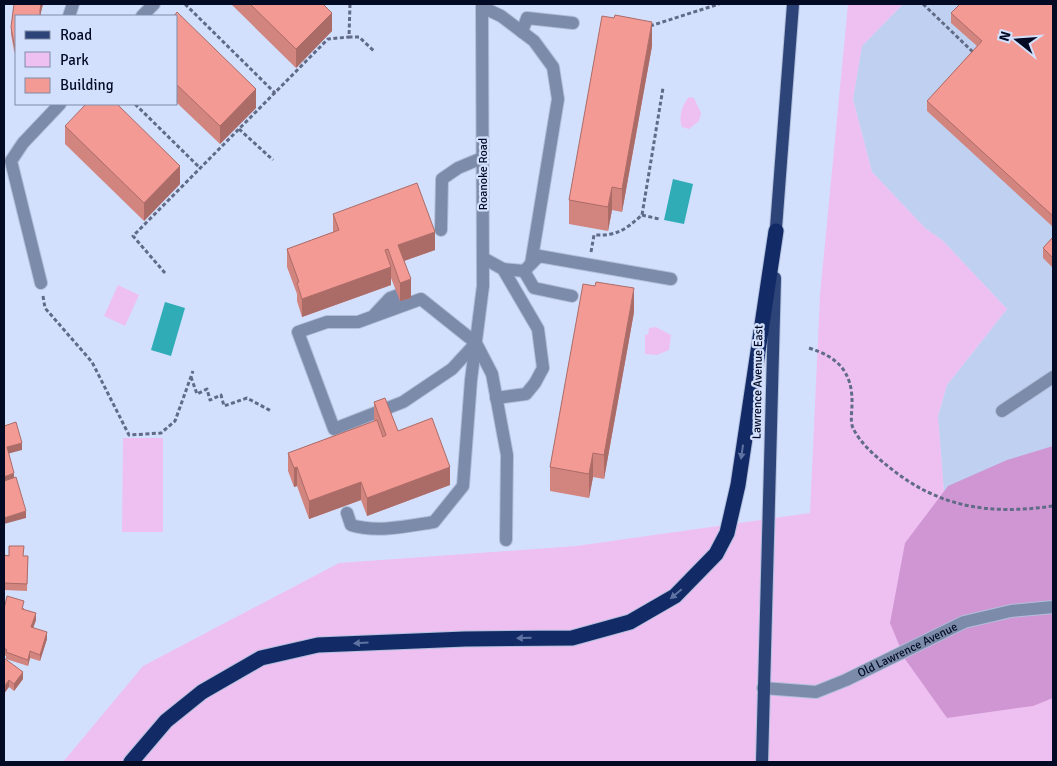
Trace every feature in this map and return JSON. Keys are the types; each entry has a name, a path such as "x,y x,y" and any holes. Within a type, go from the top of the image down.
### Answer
{"highway":[{"path":"131,762 166,721 202,692 261,658 318,645 465,639 572,638 630,622 675,596 716,554 727,532 738,485 776,231"}],"main road":[{"name":"Lawrence Avenue East","path":"762,762 776,231 793,4"}],"street":[{"path":"143,15 151,4"},
{"path":"482,5 501,16 534,41 553,67 558,99 528,267 534,288 572,296"},
{"name":"Roanoke Road","path":"347,513 351,525 359,528 398,527 434,522 464,486 471,380 483,286 482,5"},
{"path":"522,32 527,18 573,23"},
{"path":"42,283 11,161 23,143 59,105"},
{"path":"441,230 442,179 458,168 482,158"},
{"path":"503,269 528,267 539,256 671,279"},
{"path":"483,258 503,269 538,329 543,368 535,383 526,394 496,398"},
{"path":"371,318 390,298 403,293 420,298 476,343 492,374 507,455 506,540"},
{"path":"420,298 358,322 327,322 298,332 334,429 404,402 452,369 476,343"},
{"path":"1002,411 1053,377"},
{"name":"Old Lawrence Avenue","path":"763,688 816,692 846,680 964,622 1011,611 1053,607"}],"path":[{"path":"185,4 275,93"},
{"path":"349,37 350,4"},
{"path":"645,28 719,4"},
{"path":"923,4 974,53"},
{"path":"165,273 133,236 328,39 358,37 374,51"},
{"path":"590,265 594,235 611,236 628,228 642,215 663,88"},
{"path":"136,105 200,168"},
{"path":"239,129 273,160"},
{"path":"642,215 659,219"},
{"path":"42,283 45,308 92,362 129,436 161,433 175,421 193,371"},
{"path":"809,348 829,354 848,375 852,402 852,426 875,456 906,481 952,504 977,508 1021,510 1053,506"},
{"path":"191,377 197,394 207,388 210,400 220,396 224,406 247,398 271,411"}],"shaded area":[{"path":"903,4 1053,4 1053,464 944,494 938,416 947,385 1007,309 943,241 925,228 872,172 853,99 862,46"},
{"path":"673,179 693,184 684,224 664,220"},
{"path":"165,302 185,308 171,356 151,350"},
{"path":"1053,446 1053,698 1033,706 947,718 905,659 890,623 905,543 948,486 1007,460"}],"green space":[{"path":"848,4 903,4 862,46 853,99 872,172 925,228 943,241 1007,309 947,385 938,416 944,493 1053,464 1053,762 63,762 143,666 339,563 576,546 810,513 820,295"},
{"path":"689,97 694,98 701,113 699,121 689,129 682,127 680,119 684,104"},
{"path":"118,285 139,295 125,326 104,316"},
{"path":"656,327 671,335 669,350 657,355 645,354 645,334 648,335 649,328"},
{"path":"123,438 163,438 163,532 122,532"}],"building":[{"path":"14,4 41,4 40,15 15,15 15,46 11,27"},
{"path":"250,4 323,4 332,13 296,49"},
{"path":"960,4 1053,4 1053,216 927,101 982,41 951,13"},
{"path":"177,12 256,89 220,126 178,86 178,15 175,15"},
{"path":"615,15 652,22 622,189 612,187 608,207 569,200 602,16 614,18"},
{"path":"85,105 118,105 180,166 144,203 65,126"},
{"path":"417,183 435,232 398,245 411,279 400,283 388,249 385,250 391,267 302,299 297,283 299,282 287,249 339,230 333,214"},
{"path":"1053,237 1053,258 1043,248"},
{"path":"596,282 634,288 604,455 593,453 589,474 550,467 583,284 595,286"},
{"path":"385,398 398,431 432,418 450,467 367,498 361,482 309,501 297,467 294,468 288,453 377,420 383,437 386,435 374,402"},
{"path":"16,422 22,443 7,447 14,473 4,477 4,426"},
{"path":"16,477 26,511 4,518 4,481"},
{"path":"9,546 24,546 23,556 28,556 27,584 4,583 4,555 9,556"},
{"path":"7,596 24,601 22,609 36,613 31,627 47,632 40,655 30,651 28,660 6,652 7,650 4,648 4,609"},
{"path":"4,658 23,672 14,684 9,680 4,687"}]}
